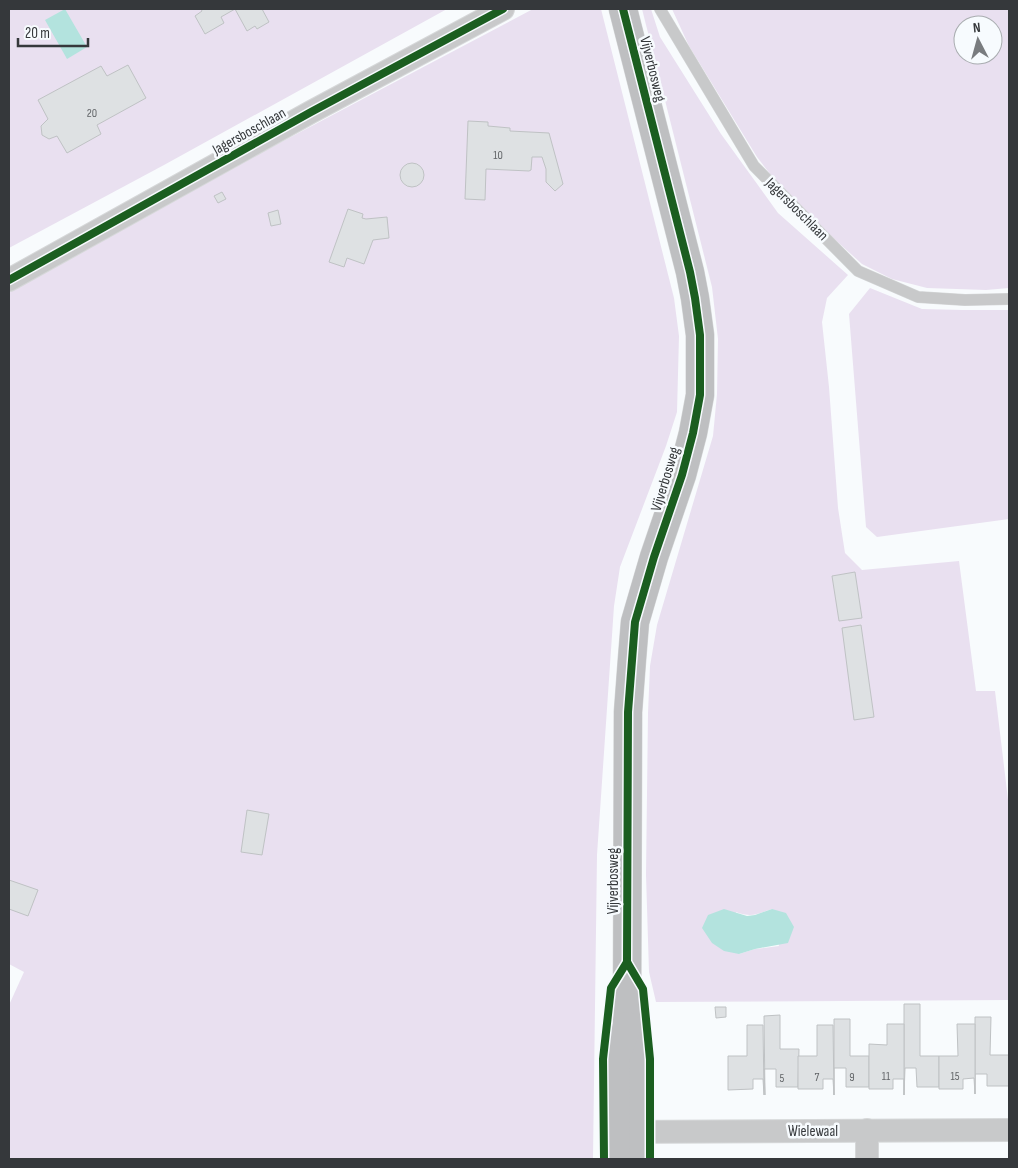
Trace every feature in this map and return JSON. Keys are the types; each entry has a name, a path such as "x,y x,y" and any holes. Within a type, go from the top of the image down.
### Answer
{"main road":[{"name":"Vijverbosweg","path":"623,9 691,281 700,335 701,363 700,395 693,434 682,475 654,557 635,622 628,712 627,1026 615,1059 627,1132 638,1159"},
{"name":"Vijverbosweg","path":"616,1159 627,1132"}],"street":[{"name":"Jagersboschlaan","path":"9,280 311,112 503,9"},
{"path":"867,1130 867,1159"},
{"name":"Wielewaal","path":"627,1132 1009,1130"}],"lane":[{"name":"Jagersboschlaan","path":"660,9 754,166 858,271 918,297 965,300 1009,299"}],"shaded area":[{"path":"9,9 447,9 9,248"},
{"path":"65,9 87,47 67,59 45,20"},
{"path":"533,9 601,9 674,298 679,336 677,412 620,567 614,606 597,855 593,1159 9,1159 9,1005 24,972 9,964 9,290 126,224"},
{"path":"642,9 651,9 660,37 721,134 778,213 848,275 827,298 822,322 838,508 845,553 862,570 959,561 976,691 995,691 1009,808 1009,1000 656,1002 649,972 646,875 650,666 657,625 713,436 717,394 718,339 712,287","holes":["772,909 779,946 755,949 739,954 736,912 750,915"]},
{"path":"672,9 1009,9 1009,288 986,290 927,288 892,279 862,264 788,197 757,157 689,46"},
{"path":"870,288 922,309 1009,310 1009,519 877,537 866,527 849,314"},
{"path":"724,909 747,916 772,909 786,913 794,927 788,943 739,954 724,951 712,943 702,928 708,915"}],"building":[{"path":"201,9 235,9 221,17 224,23 205,34 195,16 202,11"},
{"path":"235,9 262,9 269,22 257,29 255,26 247,31"},
{"path":"128,65 146,98 97,125 101,134 67,153 57,136 49,139 42,135 41,126 48,119 38,100 101,66 107,76"},
{"path":"468,121 488,122 488,126 510,128 510,131 549,133 563,184 555,191 546,182 546,169 542,157 532,157 531,170 529,171 486,169 485,200 465,199"},
{"path":"412,163 417,164 423,170 423,180 417,186 412,187 407,186 401,180 400,175 401,170 407,164"},
{"path":"222,192 226,199 218,203 214,196"},
{"path":"348,209 363,214 362,218 366,219 387,217 389,238 373,240 364,264 347,258 344,267 329,262"},
{"path":"278,210 281,224 271,226 268,213"},
{"path":"855,572 862,618 839,621 832,576"},
{"path":"861,625 874,717 854,720 842,628"},
{"path":"247,810 269,814 262,855 241,852"},
{"path":"9,880 38,890 28,916 9,909"},
{"path":"904,1004 920,1004 920,1056 939,1056 939,1087 917,1087 916,1068 905,1068 904,1095"},
{"path":"715,1007 726,1007 726,1017 716,1018"},
{"path":"780,1015 780,1049 799,1049 798,1087 776,1087 776,1069 765,1069 764,1016"},
{"path":"975,1017 991,1017 990,1055 1009,1055 1009,1086 987,1086 987,1074 975,1074"},
{"path":"834,1019 850,1019 850,1056 869,1056 869,1087 846,1087 846,1068 834,1068"},
{"path":"887,1024 904,1024 904,1079 893,1079 893,1089 869,1089 869,1044 887,1045"},
{"path":"957,1024 975,1024 975,1094 974,1078 963,1079 963,1089 939,1089 939,1056 958,1056"},
{"path":"747,1025 763,1025 764,1095 763,1079 753,1079 753,1089 728,1090 728,1056 747,1056"},
{"path":"817,1025 833,1025 834,1095 833,1079 823,1079 823,1089 798,1089 798,1056 817,1056"}],"cycle path":[{"path":"9,280 311,112 503,9"},
{"path":"623,9 690,272 700,335 700,395 693,433 682,475 654,557 635,622 628,712 627,962 643,989 650,1059 650,1159"},
{"path":"604,1159 603,1059 611,988 627,962"}]}
